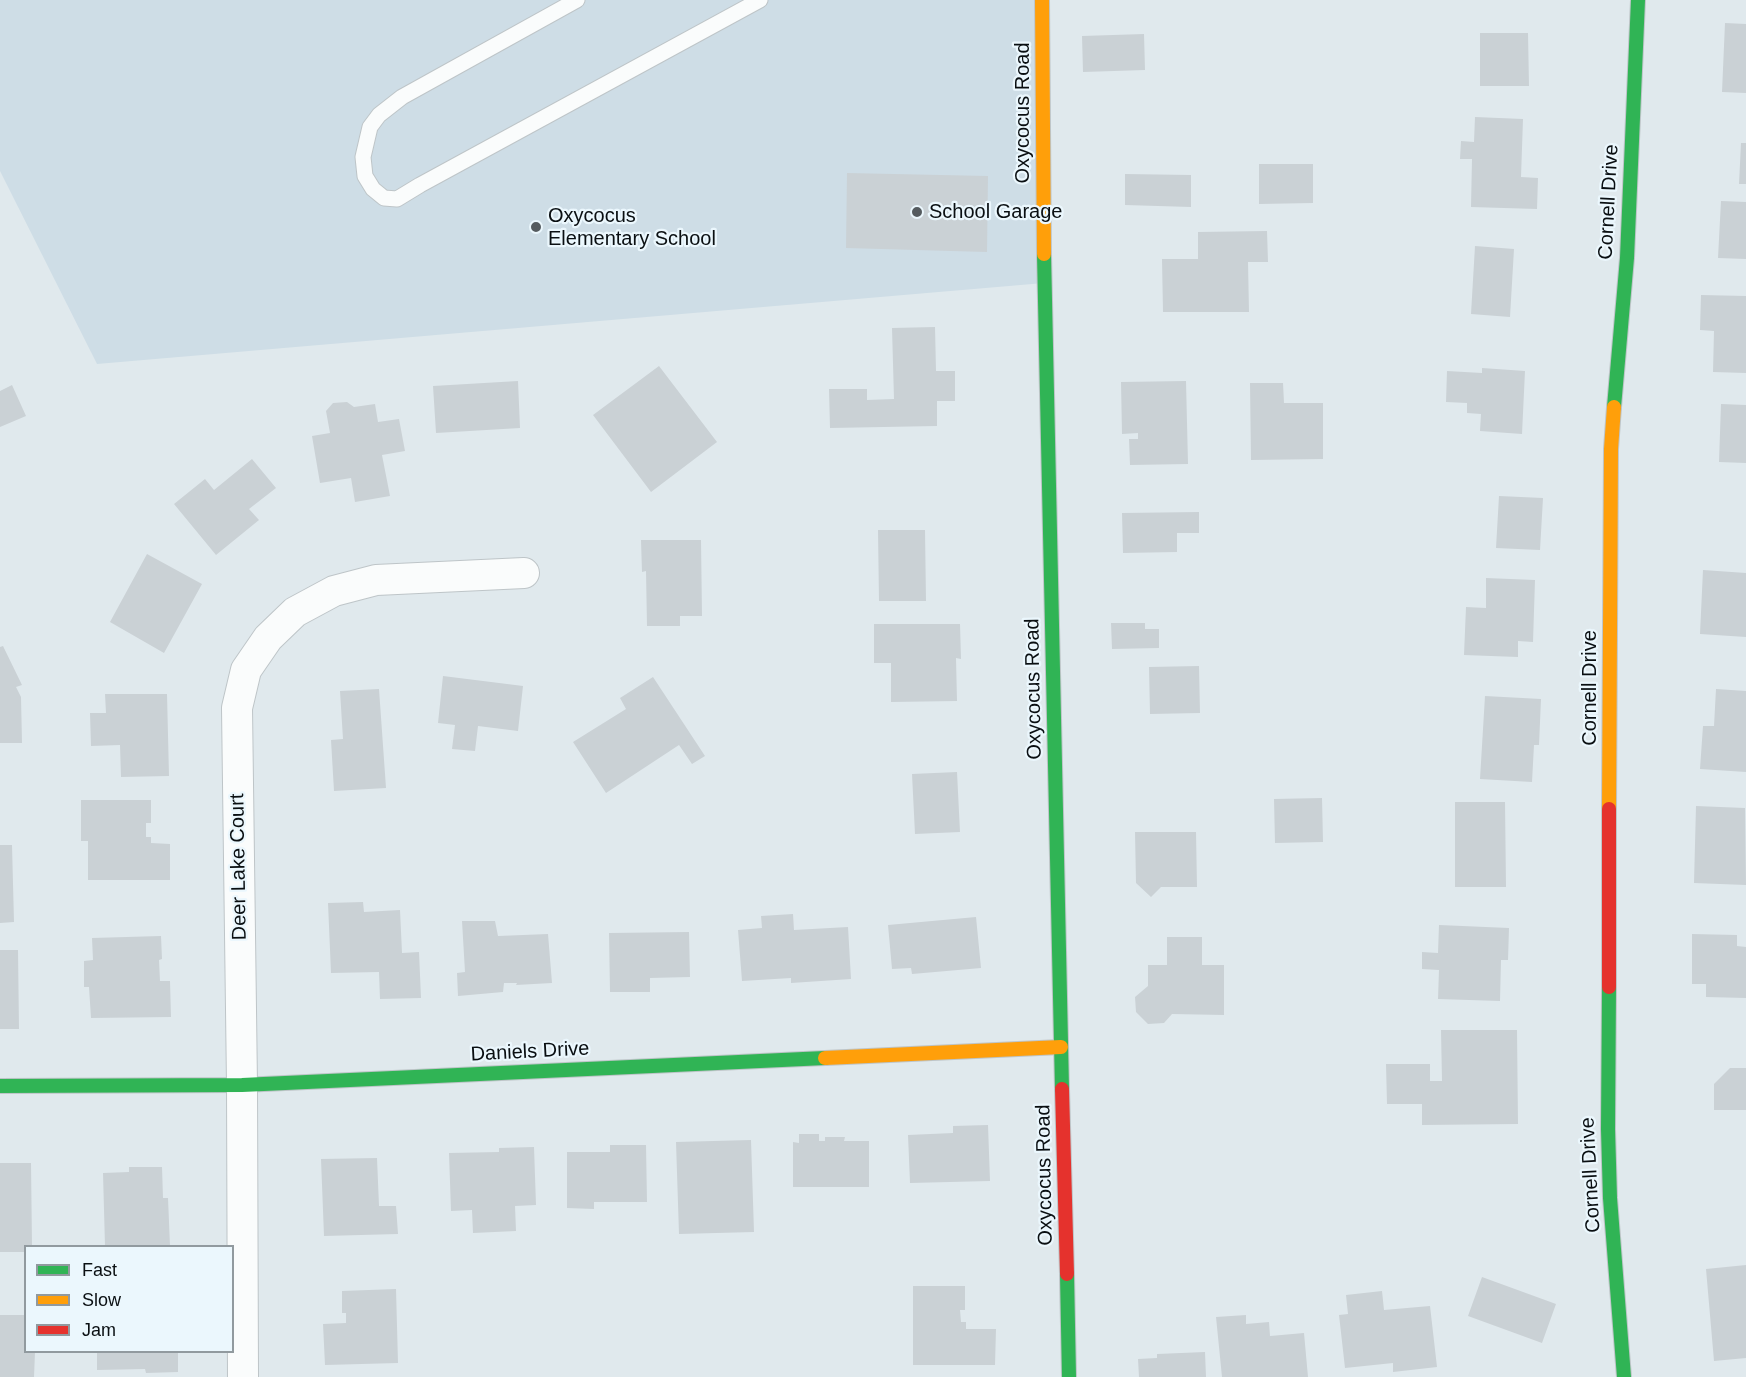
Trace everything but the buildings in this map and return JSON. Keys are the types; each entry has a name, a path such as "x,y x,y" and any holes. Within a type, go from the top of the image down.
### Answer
{"street":[{"name":"Oxycocus Road","path":"1042,0 1044,283 1069,1377"},
{"name":"Cornell Drive","path":"1624,1377 1610,1198 1608,1129 1611,461 1627,258 1638,0"},
{"name":"Deer Lake Court","path":"243,1377 237,708 246,670 268,638 295,612 334,591 376,580 524,573"},
{"name":"Daniels Drive","path":"0,1086 242,1085 1061,1047"}],"lane":[{"path":"577,0 402,97 379,115 370,127 363,157 365,176 373,189 384,198 397,199 760,0"}],"shaded area":[{"name":"Oxycocus Elementary School","path":"0,0 1042,0 1044,283 97,364 0,171"}],"traffic: fast":[{"path":"1614,407 1627,258 1638,0"},
{"path":"1044,254 1062,1089"},
{"path":"1609,987 1610,1198 1624,1377"},
{"path":"0,1086 242,1085 825,1058"},
{"path":"1067,1274 1069,1377"}],"traffic: slow":[{"path":"1042,0 1044,254"},
{"path":"1609,809 1611,449 1614,407"},
{"path":"825,1058 1061,1047"}],"traffic: jam":[{"path":"1609,809 1609,987"},
{"path":"1062,1089 1067,1274"}],"place":[{"name":"School Garage","path":"917,212"},
{"name":"Oxycocus Elementary School","path":"536,227"}]}
